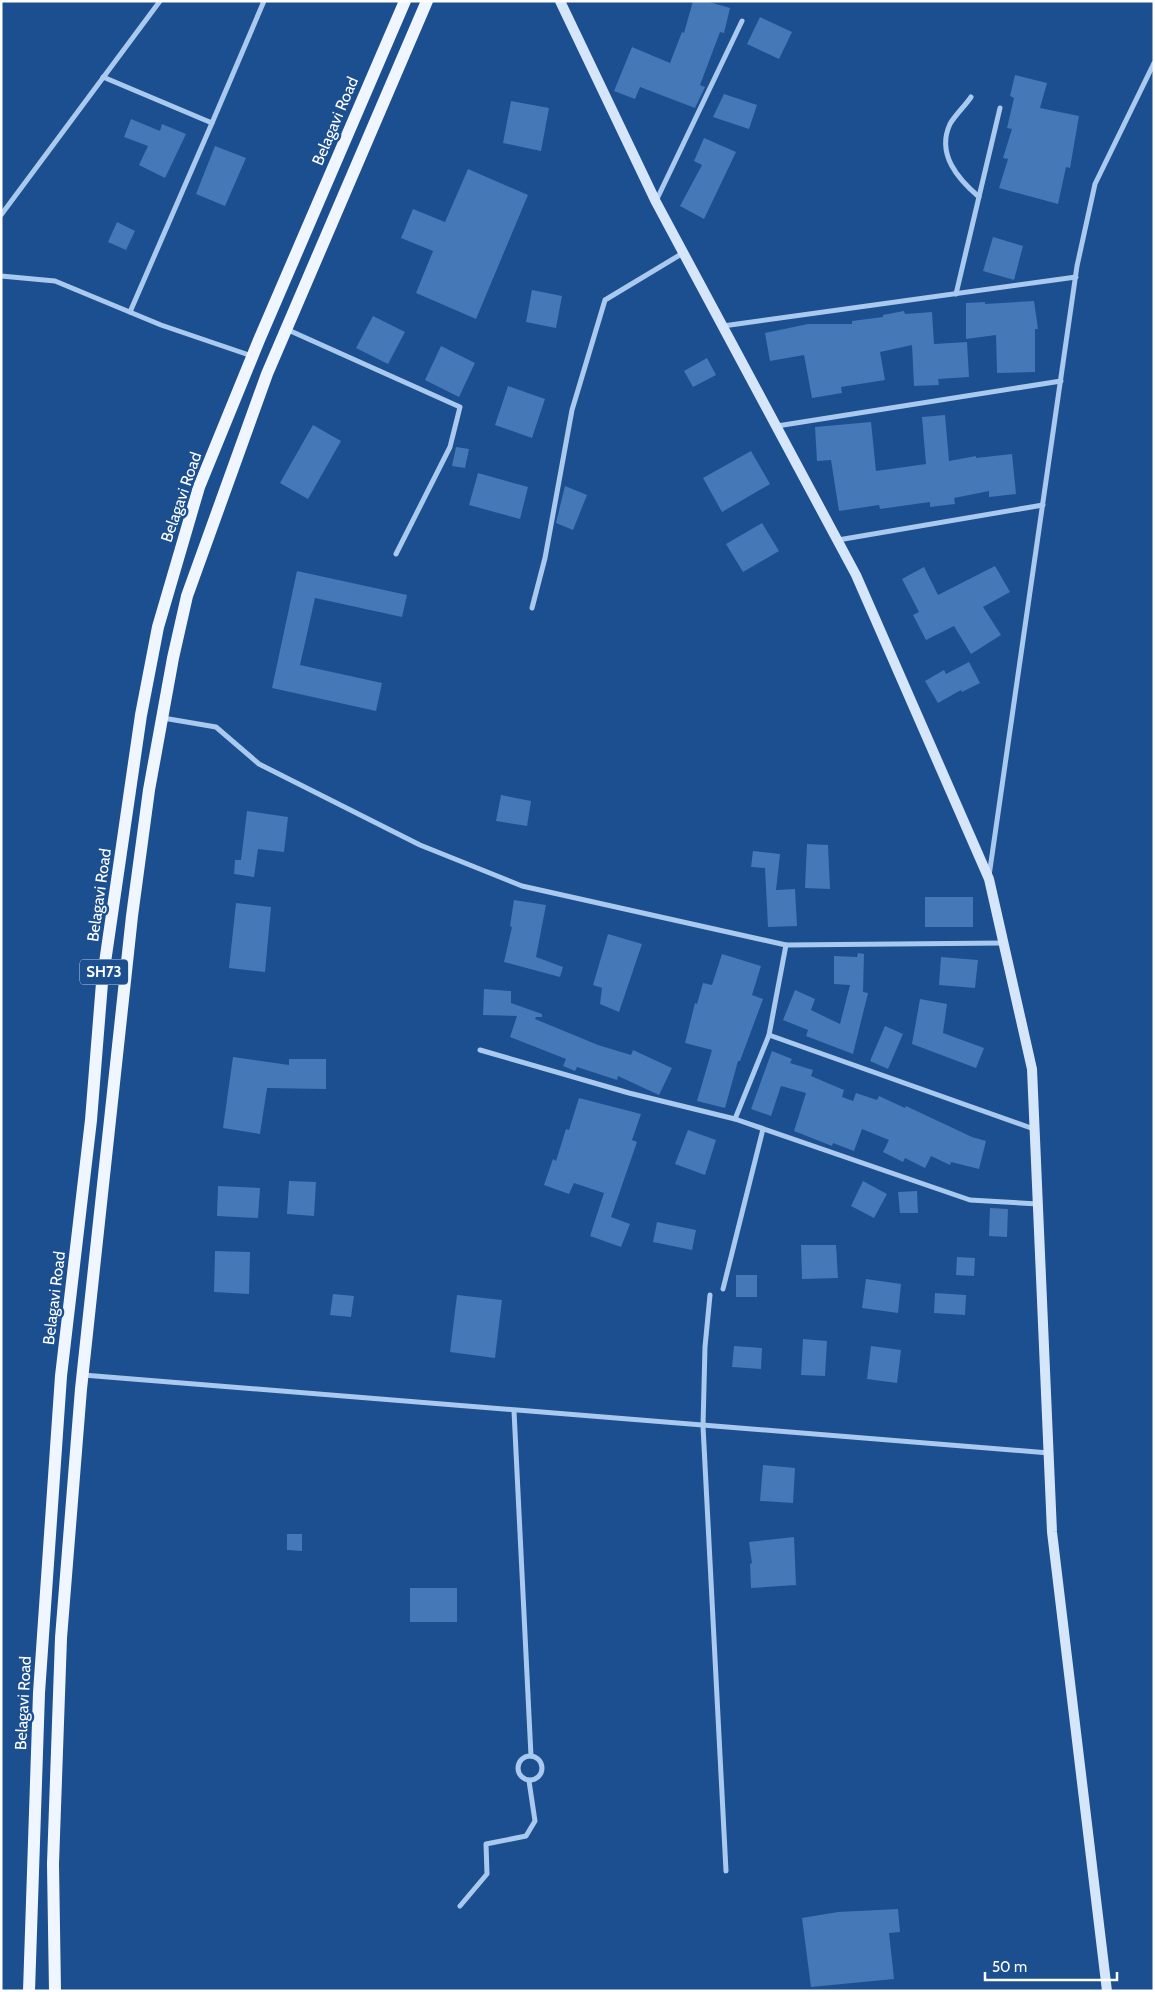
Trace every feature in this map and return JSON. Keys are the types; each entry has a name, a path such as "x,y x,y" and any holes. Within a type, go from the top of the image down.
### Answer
{"main road":[{"name":"Belagavi Road","path":"29,1991 38,1693 61,1376 91,1120 102,983 141,715 158,627 199,487 252,356 404,1"},
{"path":"54,1991 53,1864 61,1638 83,1375 132,916 149,790 186,596 267,374 427,1"},
{"path":"560,1 656,202 856,574 989,879 1032,1068 1052,1532 1107,1991"}],"street":[{"path":"1,214 160,1"},
{"path":"130,312 264,1"},
{"path":"656,202 742,21"},
{"path":"989,879 1076,277 1095,184 1154,63"},
{"path":"103,78 212,123"},
{"path":"971,97 951,123 946,136 947,157 959,180 979,197"},
{"path":"956,294 1000,108"},
{"path":"532,608 546,558 572,410 605,300 683,253"},
{"path":"1,276 55,280 130,312 252,356"},
{"path":"723,326 1076,277"},
{"path":"286,328 460,407 450,447 396,554"},
{"path":"776,426 1061,381"},
{"path":"838,540 1043,505"},
{"path":"163,718 216,727 259,764 420,845 522,886 786,945 1003,943"},
{"path":"734,1119 769,1035 786,945"},
{"path":"769,1035 1034,1130"},
{"path":"480,1050 629,1093 734,1119 970,1200 1038,1204"},
{"path":"723,1289 763,1129"},
{"path":"710,1295 705,1347 703,1426 726,1871"},
{"path":"83,1375 1048,1453"},
{"path":"514,1411 531,1756"},
{"path":"531,1756 538,1759 542,1766 542,1773 537,1779 529,1781 522,1778 518,1772 518,1764 524,1757 531,1756"},
{"path":"460,1906 487,1874 486,1844 526,1836 534,1821 529,1781"}],"building":[{"path":"693,1 706,1 730,8 724,33 720,32 700,85 705,87 695,108 640,87 635,99 614,91 632,47 670,63 682,32 684,33"},
{"path":"760,17 792,32 779,59 747,44"},
{"path":"1015,75 1047,83 1040,108 1079,116 1070,168 1066,167 1058,204 999,188 1008,159 1003,158 1012,129 1007,128 1014,98 1010,96"},
{"path":"724,94 757,105 749,129 713,117"},
{"path":"511,101 549,108 541,151 503,143"},
{"path":"131,119 160,131 162,124 186,134 165,178 139,165 148,146 124,137"},
{"path":"704,138 736,152 704,219 680,206 702,165 694,161"},
{"path":"215,146 246,158 225,206 196,194"},
{"path":"468,169 528,195 476,319 416,293 433,251 401,238 413,209 445,222"},
{"path":"117,222 135,231 126,250 108,242"},
{"path":"993,237 1023,246 1014,280 983,271"},
{"path":"532,290 562,296 556,328 526,322"},
{"path":"1034,301 1038,329 1035,329 1035,372 997,373 996,335 966,339 966,303 985,302 985,304"},
{"path":"904,311 905,314 932,312 934,344 967,342 969,377 938,379 939,385 914,386 912,345 880,352 885,380 841,387 842,393 812,398 804,355 770,361 765,333 808,324 852,324 852,321 883,317 883,315"},
{"path":"373,316 405,332 388,364 356,348"},
{"path":"441,346 475,363 459,397 425,380"},
{"path":"707,358 716,375 693,387 684,371"},
{"path":"508,386 545,399 532,438 495,425"},
{"path":"945,415 949,461 976,456 976,458 1012,454 1016,494 989,497 989,491 954,498 955,504 930,507 930,502 880,509 879,505 839,511 831,460 817,461 815,427 871,422 876,471 926,464 922,417"},
{"path":"313,425 341,441 308,499 280,483"},
{"path":"456,447 469,449 465,468 452,466"},
{"path":"751,451 770,484 722,512 703,478"},
{"path":"478,473 528,487 520,519 469,505"},
{"path":"565,486 587,495 573,530 556,523"},
{"path":"762,523 779,551 743,572 726,544"},
{"path":"995,566 1010,592 983,607 1001,635 971,654 954,626 926,640 913,615 919,612 902,579 924,567 938,595"},
{"path":"297,571 407,595 402,617 315,598 300,665 382,683 376,711 272,688"},
{"path":"969,662 980,683 962,692 961,690 938,703 925,681 944,670 946,674"},
{"path":"501,795 531,801 527,826 496,821"},
{"path":"247,811 288,817 284,852 258,849 254,877 234,874 235,860 241,860"},
{"path":"807,844 828,845 830,889 805,888"},
{"path":"753,851 780,854 776,890 795,889 797,926 768,927 765,868 751,867"},
{"path":"925,897 973,897 973,927 925,927"},
{"path":"514,900 546,905 536,957 563,967 560,977 504,962 512,927 510,926"},
{"path":"236,903 271,907 265,972 229,968"},
{"path":"608,934 642,944 619,1012 600,1004 602,988 593,985"},
{"path":"858,953 864,954 863,992 868,993 853,1054 806,1036 808,1030 783,1020 795,990 815,999 811,1010 840,1024 850,985 834,984 834,956 857,957"},
{"path":"722,954 761,966 752,995 763,999 740,1061 738,1061 725,1108 697,1101 712,1050 685,1043 695,1003 697,1004 703,983 712,985"},
{"path":"941,957 978,960 975,988 939,985"},
{"path":"484,989 511,991 511,1003 542,1014 542,1017 536,1017 535,1019 598,1045 631,1055 633,1050 672,1068 659,1095 618,1076 617,1080 577,1067 575,1071 563,1066 566,1059 510,1037 517,1016 483,1015"},
{"path":"920,999 947,1004 943,1033 984,1048 976,1068 912,1044"},
{"path":"885,1026 903,1034 888,1069 870,1061"},
{"path":"772,1051 792,1059 790,1063 813,1070 811,1076 844,1090 842,1097 853,1101 856,1093 877,1100 879,1096 905,1108 906,1106 972,1137 986,1141 979,1169 951,1162 950,1165 931,1156 925,1168 905,1158 903,1162 883,1152 889,1140 862,1129 854,1151 833,1143 832,1146 794,1131 806,1093 781,1086 771,1116 751,1109"},
{"path":"233,1057 289,1065 289,1059 326,1059 326,1089 267,1088 260,1134 223,1128"},
{"path":"579,1098 641,1114 632,1140 637,1142 611,1217 630,1224 621,1247 590,1236 604,1193 574,1183 569,1194 544,1185 553,1159 556,1161 566,1129 569,1130"},
{"path":"688,1130 716,1140 705,1175 675,1164"},
{"path":"289,1181 316,1182 314,1216 287,1214"},
{"path":"863,1181 887,1194 874,1218 851,1206"},
{"path":"218,1186 260,1188 258,1218 217,1216"},
{"path":"917,1191 918,1213 900,1213 898,1192"},
{"path":"990,1208 1008,1209 1007,1237 989,1236"},
{"path":"657,1222 696,1230 692,1250 653,1242"},
{"path":"801,1245 836,1245 838,1278 802,1279"},
{"path":"215,1251 250,1252 249,1294 214,1292"},
{"path":"957,1257 975,1258 974,1276 956,1275"},
{"path":"736,1275 757,1275 757,1297 736,1297"},
{"path":"866,1279 901,1284 898,1313 862,1308"},
{"path":"935,1293 966,1295 965,1315 934,1313"},
{"path":"333,1294 354,1296 351,1317 330,1315"},
{"path":"457,1295 502,1300 495,1358 450,1352"},
{"path":"803,1339 827,1341 825,1376 801,1375"},
{"path":"734,1346 762,1348 761,1369 732,1367"},
{"path":"871,1346 901,1350 897,1383 867,1379"},
{"path":"763,1465 795,1468 793,1503 760,1501"},
{"path":"287,1534 302,1534 302,1551 287,1550"},
{"path":"794,1537 796,1585 751,1588 750,1564 752,1563 749,1542"},
{"path":"410,1588 457,1588 457,1622 410,1622"},
{"path":"898,1909 900,1932 889,1933 894,1979 811,1987 802,1918 838,1912"}]}
